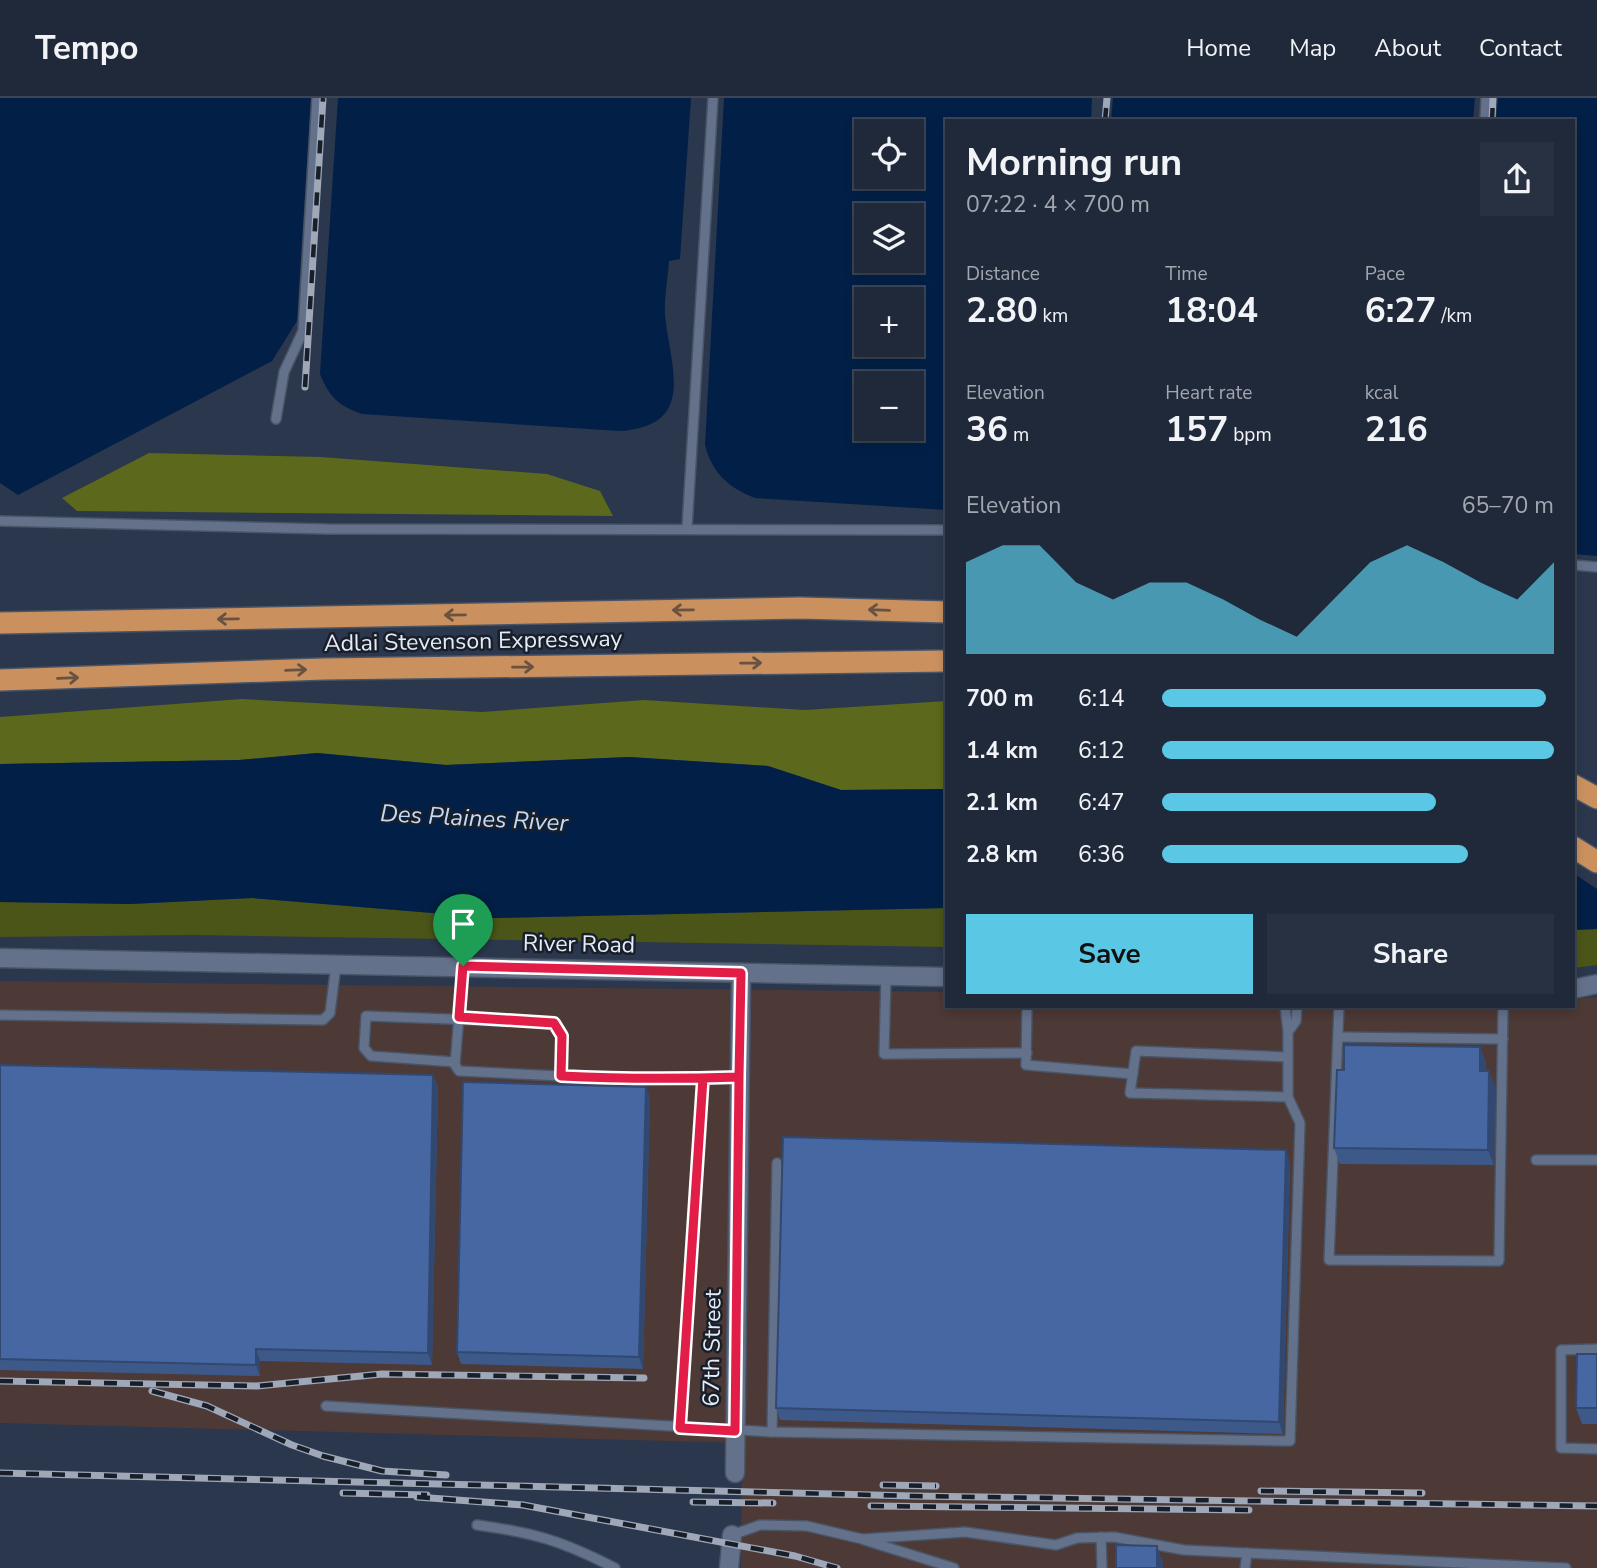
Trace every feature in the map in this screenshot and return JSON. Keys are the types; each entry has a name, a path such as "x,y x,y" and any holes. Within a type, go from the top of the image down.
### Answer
{"highway":[{"name":"Adlai Stevenson Expressway","path":"0,623 800,608 945,612"},
{"name":"Adlai Stevenson Expressway","path":"0,680 324,669 945,661"},
{"path":"1575,786 1597,798"},
{"path":"1575,848 1597,862"}],"street":[{"name":"River Road","path":"0,958 945,977"},
{"name":"67th Street","path":"735,1473 741,973"},
{"path":"1575,989 1597,984"},
{"path":"729,1568 732,1535"}],"lane":[{"path":"276,419 284,372 303,331 317,98"},
{"path":"687,528 713,98"},
{"path":"1485,119 1486,98"},
{"path":"0,521 327,529 945,530"},
{"path":"1575,565 1597,567"},
{"path":"0,1015 323,1020 330,1013 336,963"},
{"path":"463,966 455,1062 459,1071 643,1080 739,1077"},
{"path":"886,976 884,1054 1027,1053"},
{"path":"1027,1008 1026,1065 1133,1074"},
{"path":"326,1406 735,1431 1290,1441 1300,1123 1288,1097 1285,1008"},
{"path":"1288,1031 1296,1021 1297,1008"},
{"path":"1339,1008 1329,1260 1499,1261 1503,1008"},
{"path":"455,1062 371,1056 364,1048 363,1023 366,1016 459,1017 554,1023 562,1036 561,1076"},
{"path":"1338,1037 1503,1040"},
{"path":"1288,1057 1136,1051 1130,1093 1288,1097"},
{"path":"680,1428 703,1078"},
{"path":"1536,1160 1597,1160"},
{"path":"772,1432 777,1163"},
{"path":"1597,1349 1561,1350 1561,1448 1597,1449"},
{"path":"477,1525 533,1533 568,1544 615,1568"},
{"path":"732,1535 760,1525 807,1526 862,1539 954,1568"},
{"path":"862,1539 965,1532 1056,1545 1077,1538 1101,1537 1184,1550 1566,1568"},
{"path":"1101,1537 1102,1568"},
{"path":"1245,1568 1247,1553"}],"shaded area":[{"path":"0,981 945,992 945,1008 1575,1008 1575,999 1597,997 1597,1568 741,1568 742,1443 0,1423"}],"green space":[{"path":"149,453 321,457 547,474 600,491 613,516 77,511 62,498"},
{"path":"242,699 482,712 644,700 805,710 945,701 945,789 841,790 768,766 629,757 446,765 317,753 239,760 0,764 0,717"},
{"path":"252,898 493,918 945,908 945,947 193,935 0,937 0,902 130,904"},
{"path":"1597,929 1597,965 1575,968 1575,930"}],"water":[{"path":"0,98 311,98 297,321 272,361 18,495 0,483"},
{"path":"338,98 691,98 680,259 669,261 665,302 674,391 670,406 660,418 644,427 619,431 362,414 336,400 320,374"},
{"path":"724,98 1092,98 1091,119 945,119 945,510 755,498 730,484 712,464 705,445"},
{"path":"1113,98 1475,98 1473,119 1111,119"},
{"path":"1498,98 1597,98 1597,556 1575,554 1575,119 1496,119"},
{"name":"Des Plaines River","path":"317,753 446,765 629,757 768,766 841,790 945,789 945,908 493,918 252,898 130,904 0,902 0,764 239,760"},
{"path":"1575,780 1597,780 1597,929 1575,930"}],"pier":[{"path":"1575,776 1597,778 1597,889 1575,874"}],"building":[{"path":"1344,1045 1480,1047 1480,1071 1489,1071 1488,1150 1334,1148 1337,1070 1344,1070"},
{"path":"0,1065 433,1075 428,1353 256,1349 256,1365 0,1359"},
{"path":"463,1082 646,1087 639,1357 457,1352"},
{"path":"783,1137 1286,1150 1279,1422 776,1408"},
{"path":"1577,1354 1597,1354 1597,1408 1576,1408"},
{"path":"1116,1545 1157,1546 1157,1568 1116,1568"}],"railway":[{"path":"305,387 323,98"},
{"path":"1105,119 1107,98"},
{"path":"1492,119 1493,98"},
{"path":"0,1381 257,1386 382,1374 644,1378"},
{"path":"152,1391 207,1406 292,1445 323,1456 382,1471 446,1475"},
{"path":"0,1473 913,1496 1597,1506"},
{"path":"883,1485 936,1486"},
{"path":"1261,1491 1422,1493"},
{"path":"343,1493 427,1495"},
{"path":"417,1497 523,1505 795,1556 837,1568"},
{"path":"693,1502 773,1503"},
{"path":"871,1506 1249,1510"}],"route":[{"path":"463,966 459,1017 554,1023 562,1036 561,1076 643,1080 703,1078 739,1077 735,1431 680,1428 703,1078 739,1077 741,973 463,966"}]}
